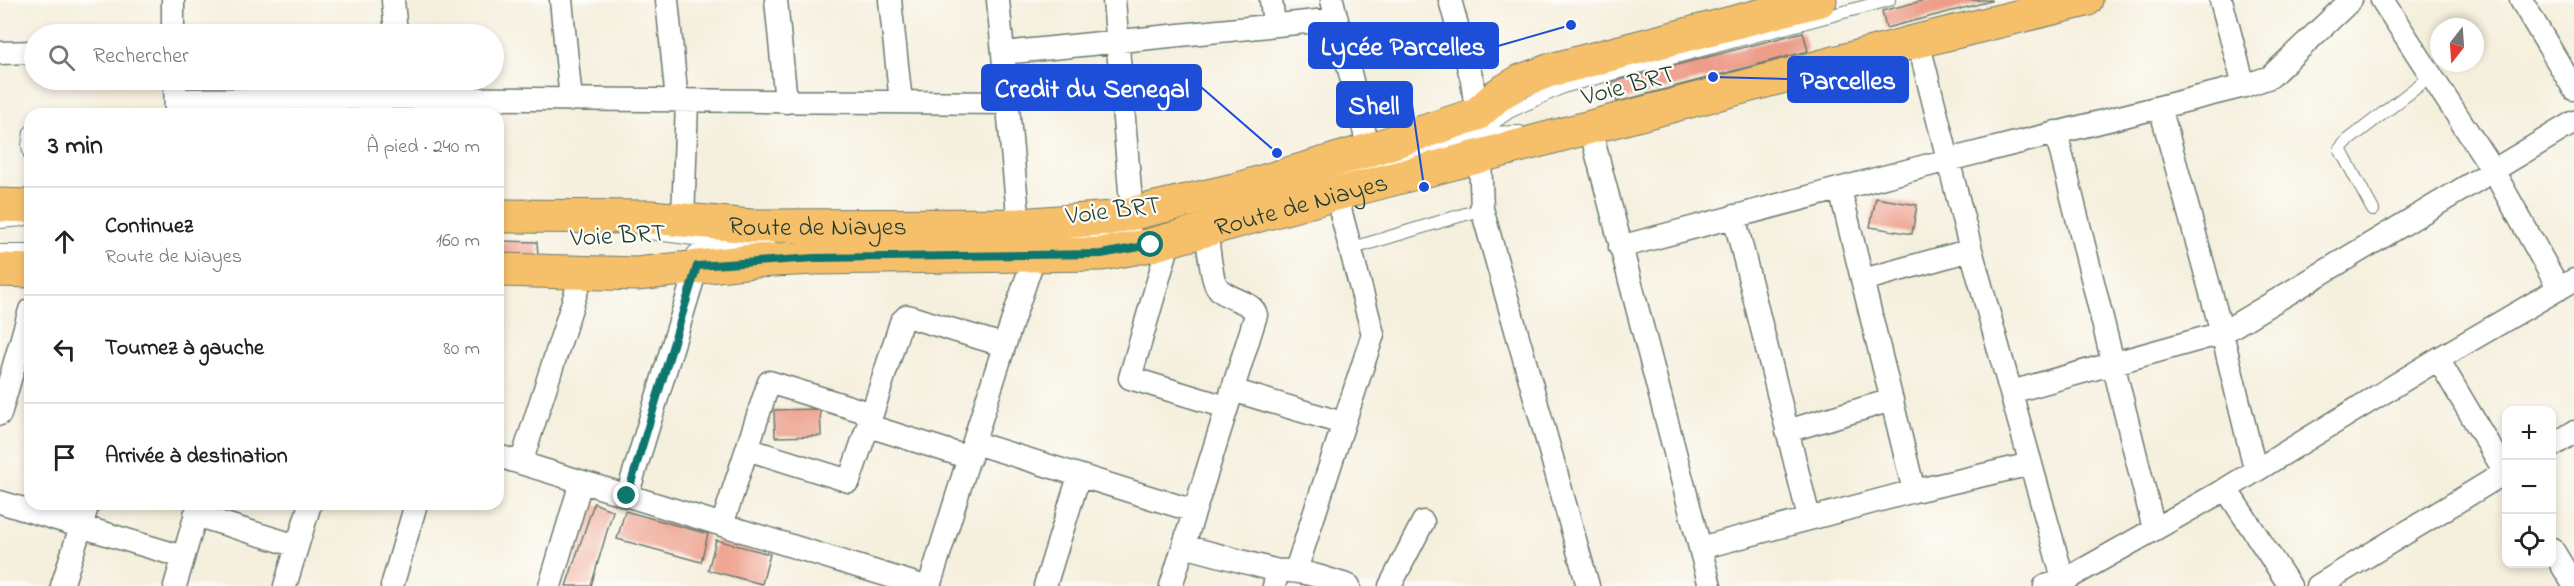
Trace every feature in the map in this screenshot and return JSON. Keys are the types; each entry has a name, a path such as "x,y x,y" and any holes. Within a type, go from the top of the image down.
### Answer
{"main road":[{"name":"Route de Niayes","path":"504,270 589,267 637,274 692,260 815,258 1203,224 1330,188 1478,134 1499,94 1514,85 1551,70 1820,0"},
{"name":"Route de Niayes","path":"1149,228 1238,189 1369,150 1478,134 1590,128 1918,41 2086,0"},
{"path":"0,205 24,206"},
{"name":"Route de Niayes","path":"504,216 651,217 751,226 1032,240 1101,254 1151,245 1149,228"},
{"path":"0,270 24,271"}],"street":[{"path":"173,0 173,24"},
{"path":"393,0 395,24"},
{"path":"561,0 572,100"},
{"path":"667,0 682,101 683,221"},
{"path":"776,0 786,102"},
{"path":"890,0 901,102"},
{"path":"929,586 973,451 1032,240 1008,103 998,0"},
{"path":"1114,0 1118,41 1149,228 1130,378 1342,423"},
{"path":"1271,0 1274,24"},
{"path":"1450,0 1472,80 1478,134 1482,209 1588,586"},
{"path":"2221,0 2244,86"},
{"path":"1620,247 2056,132 2244,86 2270,77 2351,0"},
{"path":"1918,41 1971,250 2031,464 2058,584 2226,489 2255,469 2438,359 2567,285 2382,0"},
{"path":"2521,0 2574,89"},
{"path":"1003,53 1274,24 1334,10 1369,150"},
{"path":"0,52 24,52"},
{"path":"175,98 401,97 1008,103"},
{"path":"2160,107 2222,333 2255,469"},
{"path":"2011,392 2222,333 2574,122"},
{"path":"1590,128 1710,586"},
{"path":"2056,132 2154,529"},
{"path":"1282,576 1342,423 1373,334 1350,249 1330,188"},
{"path":"1840,189 1914,491"},
{"path":"1734,216 1809,518"},
{"path":"1171,586 1256,315 1250,305 1230,298 1216,285 1203,224"},
{"path":"1863,280 1971,250"},
{"path":"627,496 692,260"},
{"path":"521,463 589,267"},
{"path":"747,449 849,481 871,420 901,322 907,316 1003,345"},
{"path":"0,414 24,334"},
{"path":"2438,359 2502,466"},
{"path":"722,525 769,382 871,420 973,451 1079,476 1194,511"},
{"path":"1787,431 1892,400"},
{"path":"2556,443 2574,432"},
{"path":"504,458 722,525 860,577 922,586"},
{"path":"1700,548 1914,491 2031,464"},
{"path":"2318,586 2502,475"},
{"path":"1045,586 1079,476"},
{"path":"550,586 581,482"},
{"path":"2226,489 2290,586"},
{"path":"0,502 24,509"},
{"path":"26,510 183,557"},
{"path":"62,586 86,510"},
{"path":"175,586 197,510"},
{"path":"200,510 297,546"},
{"path":"285,586 308,510"},
{"path":"392,586 414,510"},
{"path":"1390,586 1423,522"},
{"path":"1184,546 1282,576 1349,586"}],"lane":[{"name":"Voie BRT","path":"1478,134 1509,112 1563,87 1889,0"},
{"name":"Voie BRT","path":"1478,134 1521,132 1570,122 1995,9"},
{"path":"2373,210 2340,149 2432,76"},
{"path":"1203,224 1246,206"},
{"path":"1350,249 1482,209"},
{"path":"0,222 24,220"},
{"name":"Voie BRT","path":"625,232 739,245 787,243"},
{"name":"Voie BRT","path":"692,260 739,245"},
{"path":"0,251 24,252"},
{"name":"Voie BRT","path":"504,260 589,267"}],"building":[{"path":"1925,0 1991,1 1886,28 1882,11"},
{"path":"1803,32 1808,51 1617,102 1612,82"},
{"path":"1876,198 1917,205 1912,234 1870,227"},
{"path":"504,241 537,242 538,256 504,256"},
{"path":"820,409 821,436 775,437 774,410"},
{"path":"594,503 613,511 591,586 566,586"},
{"path":"625,511 708,534 701,562 617,539"},
{"path":"716,540 770,554 762,584 708,570"}],"place":[{"name":"Lycée Parcelles","path":"1571,25"},
{"name":"Parcelles","path":"1713,77"},
{"name":"Credit du Senegal","path":"1277,153"},
{"name":"Shell","path":"1424,187"}],"route":[{"path":"627,496 697,266 815,258 1101,254 1151,245"}]}
